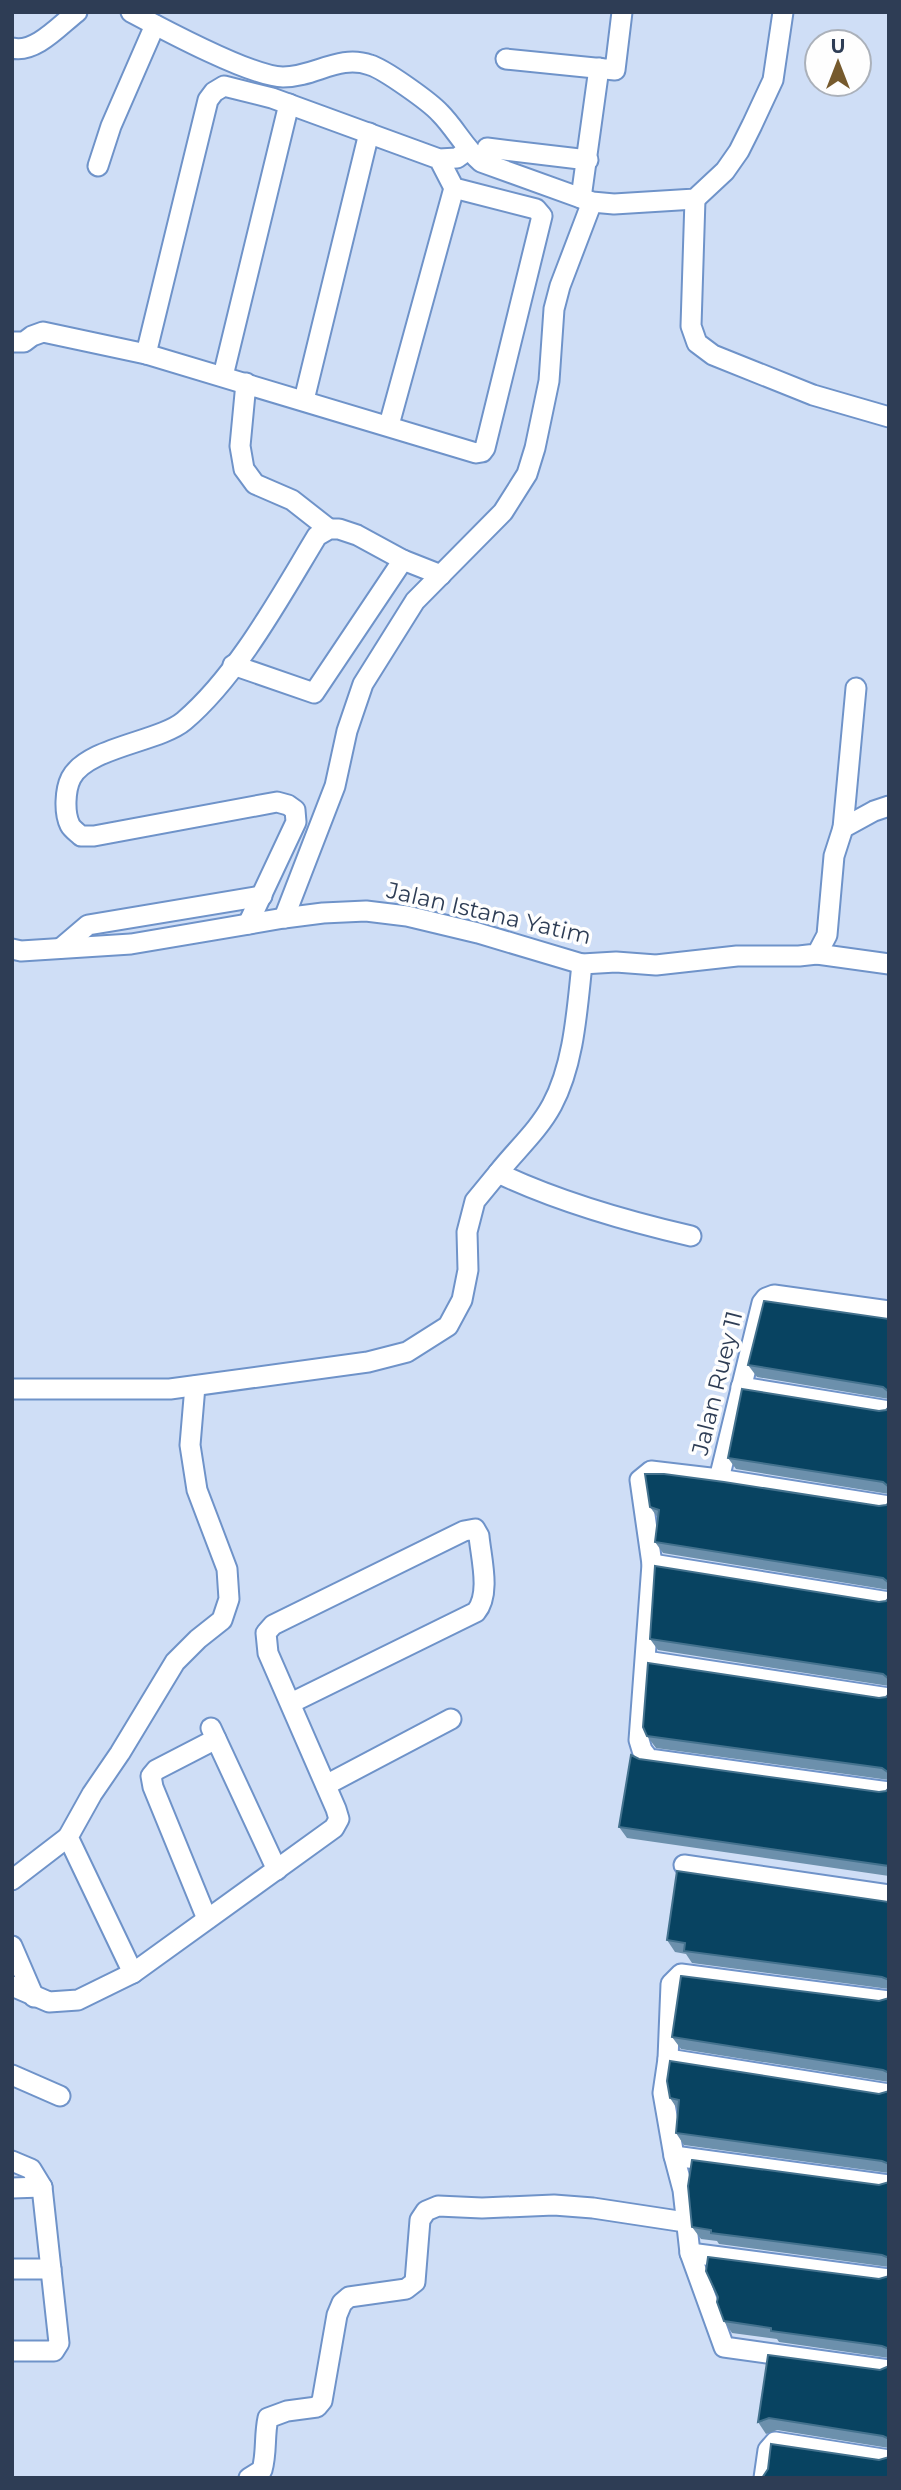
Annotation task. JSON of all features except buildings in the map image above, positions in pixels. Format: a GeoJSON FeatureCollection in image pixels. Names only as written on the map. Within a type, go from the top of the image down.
{"type":"FeatureCollection","features":[{"type":"Feature","properties":{"kind":"street"},"geometry":{"type":"LineString","coordinates":[[12,48],[18,50],[37,44],[77,12]]}},
{"type":"Feature","properties":{"kind":"street"},"geometry":{"type":"LineString","coordinates":[[131,12],[258,72],[281,77],[310,73],[347,60],[372,65],[438,110],[477,149],[481,162],[587,200],[614,204],[695,199],[725,171],[739,151],[773,80],[783,12]]}},
{"type":"Feature","properties":{"kind":"street"},"geometry":{"type":"LineString","coordinates":[[506,59],[615,70],[622,12]]}},
{"type":"Feature","properties":{"kind":"street"},"geometry":{"type":"LineString","coordinates":[[98,166],[111,126],[155,25]]}},
{"type":"Feature","properties":{"kind":"street"},"geometry":{"type":"LineString","coordinates":[[284,918],[335,786],[347,732],[363,684],[415,601],[503,512],[527,474],[549,381],[559,286],[587,200],[588,160],[599,68]]}},
{"type":"Feature","properties":{"kind":"street"},"geometry":{"type":"LineString","coordinates":[[146,354],[208,100],[224,86],[289,104],[439,159],[457,158],[477,149],[588,160]]}},
{"type":"Feature","properties":{"kind":"street"},"geometry":{"type":"LineString","coordinates":[[222,376],[289,104]]}},
{"type":"Feature","properties":{"kind":"street"},"geometry":{"type":"LineString","coordinates":[[303,400],[369,133]]}},
{"type":"Feature","properties":{"kind":"street"},"geometry":{"type":"LineString","coordinates":[[389,425],[454,188],[439,159]]}},
{"type":"Feature","properties":{"kind":"street"},"geometry":{"type":"LineString","coordinates":[[12,342],[24,342],[43,332],[146,354],[476,453],[482,452],[542,216],[536,209],[454,188]]}},
{"type":"Feature","properties":{"kind":"street"},"geometry":{"type":"LineString","coordinates":[[695,199],[691,326],[697,343],[713,355],[813,395],[889,418]]}},
{"type":"Feature","properties":{"kind":"street"},"geometry":{"type":"LineString","coordinates":[[246,383],[240,446],[244,469],[255,484],[292,500],[329,529]]}},
{"type":"Feature","properties":{"kind":"street"},"geometry":{"type":"LineString","coordinates":[[248,924],[296,822],[295,810],[288,805],[277,803],[94,836],[81,836],[70,825],[66,805],[72,777],[91,759],[181,724],[212,695],[269,614],[317,536],[329,529],[357,535],[403,560],[441,575]]}},
{"type":"Feature","properties":{"kind":"street"},"geometry":{"type":"LineString","coordinates":[[233,665],[314,693],[403,560]]}},
{"type":"Feature","properties":{"kind":"street"},"geometry":{"type":"LineString","coordinates":[[817,954],[827,935],[834,856],[843,828],[856,688]]}},
{"type":"Feature","properties":{"kind":"street"},"geometry":{"type":"LineString","coordinates":[[843,828],[889,806]]}},
{"type":"Feature","properties":{"kind":"street"},"geometry":{"type":"LineString","coordinates":[[61,948],[88,925],[262,896]]}},
{"type":"Feature","properties":{"kind":"street","name":"Jalan Istana Yatim"},"geometry":{"type":"LineString","coordinates":[[12,949],[131,944],[284,918],[366,911],[407,916],[478,933],[582,964],[616,962],[656,965],[737,956],[799,957],[817,954],[889,964]]}},
{"type":"Feature","properties":{"kind":"street"},"geometry":{"type":"LineString","coordinates":[[12,1389],[170,1389],[368,1362],[407,1352],[448,1326],[462,1300],[468,1270],[467,1232],[475,1201],[540,1125],[553,1104],[576,1025],[582,964]]}},
{"type":"Feature","properties":{"kind":"street"},"geometry":{"type":"LineString","coordinates":[[498,1173],[594,1210],[691,1236]]}},
{"type":"Feature","properties":{"kind":"street","name":"Jalan Ruey 11"},"geometry":{"type":"LineString","coordinates":[[719,1479],[762,1303],[766,1298],[774,1295],[889,1311]]}},
{"type":"Feature","properties":{"kind":"street"},"geometry":{"type":"LineString","coordinates":[[12,1881],[70,1841],[92,1794],[175,1662],[222,1620],[229,1599],[227,1569],[197,1490],[190,1445],[195,1386]]}},
{"type":"Feature","properties":{"kind":"street"},"geometry":{"type":"LineString","coordinates":[[741,1387],[889,1411]]}},
{"type":"Feature","properties":{"kind":"street"},"geometry":{"type":"LineString","coordinates":[[889,1506],[651,1471],[640,1480],[652,1564],[639,1740],[649,1759],[889,1792]]}},
{"type":"Feature","properties":{"kind":"street"},"geometry":{"type":"LineString","coordinates":[[12,1986],[49,2002],[78,2000],[133,1973],[334,1828],[338,1819],[266,1643],[266,1633],[273,1625],[464,1531],[475,1529],[479,1536],[484,1592],[476,1612],[291,1703]]}},
{"type":"Feature","properties":{"kind":"street"},"geometry":{"type":"LineString","coordinates":[[652,1564],[889,1602]]}},
{"type":"Feature","properties":{"kind":"street"},"geometry":{"type":"LineString","coordinates":[[646,1661],[889,1698]]}},
{"type":"Feature","properties":{"kind":"street"},"geometry":{"type":"LineString","coordinates":[[326,1785],[451,1719]]}},
{"type":"Feature","properties":{"kind":"street"},"geometry":{"type":"LineString","coordinates":[[207,1919],[153,1787],[151,1776],[156,1770],[214,1733],[277,1870]]}},
{"type":"Feature","properties":{"kind":"street"},"geometry":{"type":"LineString","coordinates":[[70,1841],[133,1973]]}},
{"type":"Feature","properties":{"kind":"street"},"geometry":{"type":"LineString","coordinates":[[684,1864],[889,1895]]}},
{"type":"Feature","properties":{"kind":"street"},"geometry":{"type":"LineString","coordinates":[[12,1946],[34,1997]]}},
{"type":"Feature","properties":{"kind":"street"},"geometry":{"type":"LineString","coordinates":[[889,2001],[681,1974],[675,1977],[671,1984],[668,2059],[663,2093],[683,2190],[690,2253],[724,2347],[889,2370]]}},
{"type":"Feature","properties":{"kind":"street"},"geometry":{"type":"LineString","coordinates":[[668,2059],[889,2094]]}},
{"type":"Feature","properties":{"kind":"street"},"geometry":{"type":"LineString","coordinates":[[12,2075],[60,2096]]}},
{"type":"Feature","properties":{"kind":"street"},"geometry":{"type":"LineString","coordinates":[[674,2156],[889,2185]]}},
{"type":"Feature","properties":{"kind":"street"},"geometry":{"type":"LineString","coordinates":[[12,2161],[31,2169],[42,2187],[59,2337],[58,2347],[54,2351],[12,2351]]}},
{"type":"Feature","properties":{"kind":"street"},"geometry":{"type":"LineString","coordinates":[[12,2188],[42,2187]]}},
{"type":"Feature","properties":{"kind":"street"},"geometry":{"type":"LineString","coordinates":[[249,2478],[262,2470],[268,2418],[287,2411],[317,2407],[322,2401],[337,2315],[342,2303],[349,2297],[406,2289],[415,2282],[420,2220],[426,2211],[438,2206],[482,2208],[554,2205],[685,2222]]}},
{"type":"Feature","properties":{"kind":"street"},"geometry":{"type":"LineString","coordinates":[[690,2253],[889,2279]]}},
{"type":"Feature","properties":{"kind":"street"},"geometry":{"type":"LineString","coordinates":[[12,2269],[51,2269]]}},
{"type":"Feature","properties":{"kind":"street"},"geometry":{"type":"LineString","coordinates":[[764,2478],[768,2450],[775,2442],[889,2460]]}}]}
